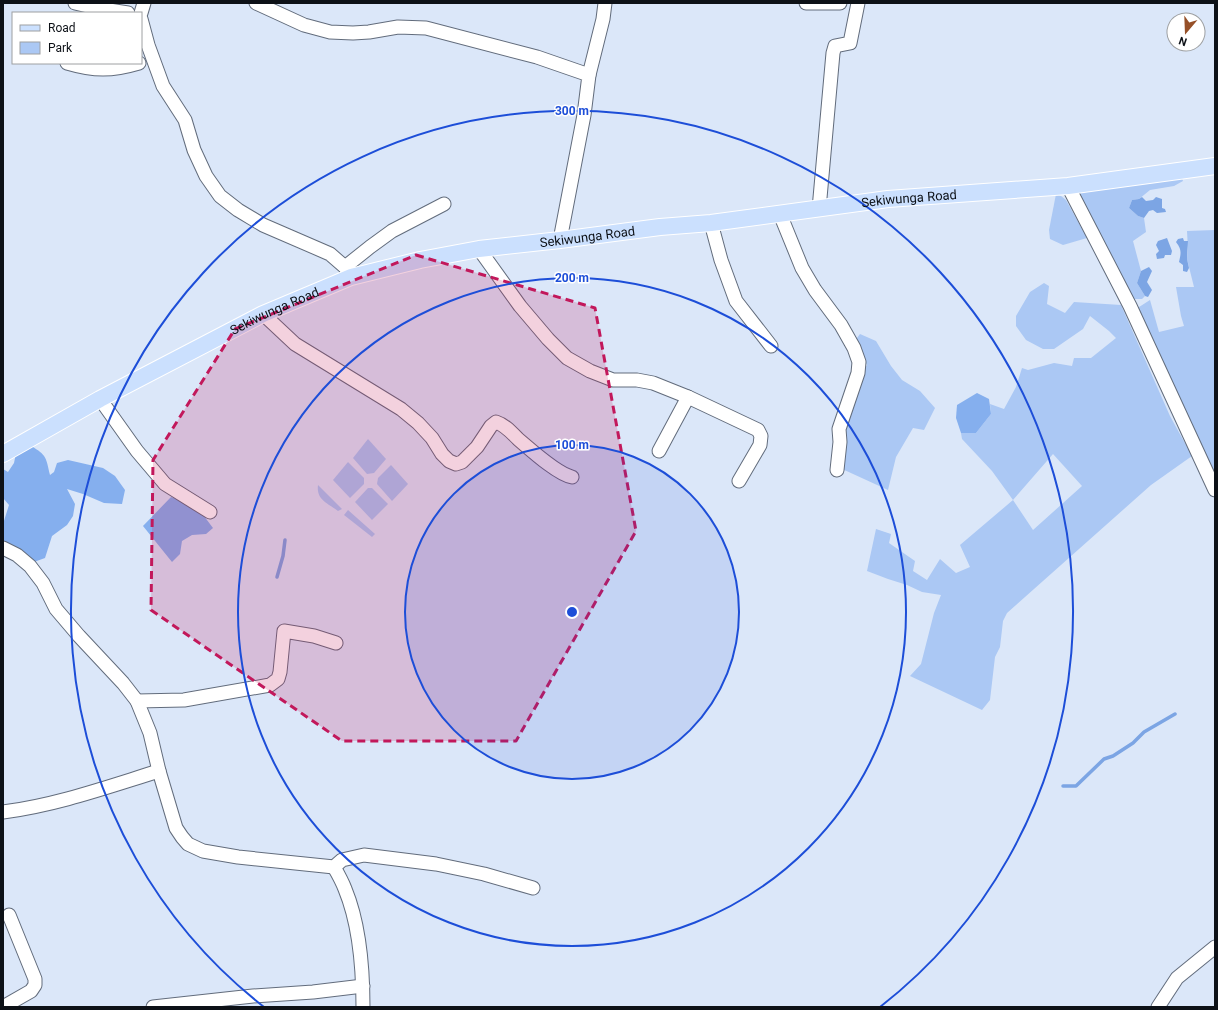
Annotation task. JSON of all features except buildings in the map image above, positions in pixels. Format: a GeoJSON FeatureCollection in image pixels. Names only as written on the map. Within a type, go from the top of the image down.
{"type":"FeatureCollection","features":[{"type":"Feature","properties":{"kind":"main road","name":"Sekiwunga Road"},"geometry":{"type":"LineString","coordinates":[[3,454],[100,399],[263,314],[348,272],[479,249],[711,223],[888,200],[1068,186],[1215,166]]}},
{"type":"Feature","properties":{"kind":"street"},"geometry":{"type":"LineString","coordinates":[[75,3],[122,12]]}},
{"type":"Feature","properties":{"kind":"street"},"geometry":{"type":"LineString","coordinates":[[256,3],[304,25],[330,32],[369,32],[398,27],[426,28],[537,57],[588,75]]}},
{"type":"Feature","properties":{"kind":"street"},"geometry":{"type":"LineString","coordinates":[[560,240],[584,115],[588,75],[603,19],[605,3]]}},
{"type":"Feature","properties":{"kind":"street"},"geometry":{"type":"LineString","coordinates":[[806,3],[840,3]]}},
{"type":"Feature","properties":{"kind":"street"},"geometry":{"type":"LineString","coordinates":[[819,209],[834,46],[850,43],[858,3]]}},
{"type":"Feature","properties":{"kind":"street"},"geometry":{"type":"LineString","coordinates":[[142,24],[148,45],[144,61],[163,86],[185,120],[194,150],[206,176],[220,196],[238,210],[263,225],[330,254],[348,272],[370,247],[392,231],[444,204]]}},
{"type":"Feature","properties":{"kind":"street"},"geometry":{"type":"LineString","coordinates":[[70,64],[84,68],[107,70],[135,64]]}},
{"type":"Feature","properties":{"kind":"street"},"geometry":{"type":"LineString","coordinates":[[1068,186],[1130,306],[1215,490]]}},
{"type":"Feature","properties":{"kind":"street"},"geometry":{"type":"LineString","coordinates":[[780,214],[802,268],[815,290],[841,325],[854,348],[858,362],[858,373],[839,429],[840,442],[837,470]]}},
{"type":"Feature","properties":{"kind":"street"},"geometry":{"type":"LineString","coordinates":[[711,223],[721,260],[736,301],[771,346]]}},
{"type":"Feature","properties":{"kind":"street"},"geometry":{"type":"LineString","coordinates":[[479,249],[520,306],[548,339],[567,358],[590,371],[613,380],[637,380],[688,397],[758,430],[761,436],[760,445],[739,481]]}},
{"type":"Feature","properties":{"kind":"street"},"geometry":{"type":"LineString","coordinates":[[263,314],[295,344],[401,409],[418,423],[432,438],[442,454],[449,461],[456,464],[462,462],[477,447],[491,426],[496,422],[502,424],[564,475],[572,477]]}},
{"type":"Feature","properties":{"kind":"street"},"geometry":{"type":"LineString","coordinates":[[659,450],[688,397]]}},
{"type":"Feature","properties":{"kind":"street"},"geometry":{"type":"LineString","coordinates":[[100,399],[137,451],[165,484],[210,512]]}},
{"type":"Feature","properties":{"kind":"street"},"geometry":{"type":"LineString","coordinates":[[3,548],[17,555],[30,566],[43,583],[56,609],[123,683],[137,701],[150,733],[159,771],[176,828],[188,844],[203,851],[238,857],[334,867],[342,860],[364,854],[436,864],[484,874],[533,888]]}},
{"type":"Feature","properties":{"kind":"street"},"geometry":{"type":"LineString","coordinates":[[137,701],[184,700],[270,685],[278,679],[280,672],[284,631],[314,636],[336,643]]}},
{"type":"Feature","properties":{"kind":"street"},"geometry":{"type":"LineString","coordinates":[[3,812],[21,810],[68,800],[159,771]]}},
{"type":"Feature","properties":{"kind":"street"},"geometry":{"type":"LineString","coordinates":[[334,867],[345,890],[354,920],[363,986],[363,1007]]}},
{"type":"Feature","properties":{"kind":"street"},"geometry":{"type":"LineString","coordinates":[[3,1007],[31,991],[35,985],[35,979],[9,915]]}},
{"type":"Feature","properties":{"kind":"street"},"geometry":{"type":"LineString","coordinates":[[1158,1007],[1177,978],[1215,947]]}},
{"type":"Feature","properties":{"kind":"street"},"geometry":{"type":"LineString","coordinates":[[153,1007],[363,986]]}},
{"type":"Feature","properties":{"kind":"highlighted area"},"geometry":{"type":"Polygon","coordinates":[[[416,255],[595,308],[636,531],[516,741],[342,741],[151,610],[153,460],[235,329],[416,255]]]}},
{"type":"Feature","properties":{"kind":"green space"},"geometry":{"type":"Polygon","coordinates":[[[1181,175],[1183,181],[1174,186],[1150,190],[1139,199],[1132,200],[1129,208],[1138,216],[1144,218],[1146,232],[1133,241],[1141,271],[1137,283],[1145,296],[1142,299],[1134,299],[1077,197],[1080,190],[1181,175]]]}},
{"type":"Feature","properties":{"kind":"green space"},"geometry":{"type":"Polygon","coordinates":[[[1056,194],[1066,200],[1087,238],[1063,245],[1050,239],[1049,230],[1056,194]]]}},
{"type":"Feature","properties":{"kind":"green space"},"geometry":{"type":"Polygon","coordinates":[[[1215,230],[1215,479],[1136,309],[1150,300],[1159,332],[1184,326],[1176,287],[1194,287],[1187,259],[1187,231],[1215,230]]]}},
{"type":"Feature","properties":{"kind":"green space"},"geometry":{"type":"Polygon","coordinates":[[[1044,283],[1049,286],[1047,304],[1065,313],[1074,302],[1121,305],[1170,416],[1192,456],[1151,485],[1007,613],[1003,621],[1000,647],[995,657],[990,700],[982,710],[910,676],[921,664],[934,613],[941,595],[922,592],[867,571],[876,529],[891,534],[889,543],[915,561],[913,571],[927,580],[940,559],[956,573],[970,567],[960,545],[1013,500],[992,471],[962,439],[961,433],[976,433],[991,414],[990,404],[1004,409],[1016,387],[1022,368],[1028,370],[1054,363],[1072,366],[1074,358],[1091,358],[1116,338],[1090,316],[1083,329],[1054,349],[1043,349],[1026,340],[1016,326],[1016,316],[1030,292],[1044,283]],[[1053,454],[1013,500],[1033,530],[1082,486],[1053,454]]]}},
{"type":"Feature","properties":{"kind":"green space"},"geometry":{"type":"Polygon","coordinates":[[[860,334],[876,341],[891,366],[902,380],[920,391],[935,408],[924,430],[913,428],[896,457],[888,490],[840,468],[844,419],[860,377],[867,365],[854,342],[860,334]]]}},
{"type":"Feature","properties":{"kind":"green space"},"geometry":{"type":"Polygon","coordinates":[[[368,439],[386,459],[374,473],[367,474],[353,458],[368,439]]]}},
{"type":"Feature","properties":{"kind":"green space"},"geometry":{"type":"Polygon","coordinates":[[[348,462],[364,478],[364,484],[350,498],[333,480],[348,462]]]}},
{"type":"Feature","properties":{"kind":"green space"},"geometry":{"type":"Polygon","coordinates":[[[391,465],[408,484],[392,501],[377,484],[378,478],[391,465]]]}},
{"type":"Feature","properties":{"kind":"green space"},"geometry":{"type":"Polygon","coordinates":[[[318,485],[342,509],[338,511],[321,498],[318,485]]]}},
{"type":"Feature","properties":{"kind":"green space"},"geometry":{"type":"Polygon","coordinates":[[[368,488],[372,488],[388,504],[372,520],[355,502],[368,488]]]}},
{"type":"Feature","properties":{"kind":"green space"},"geometry":{"type":"Polygon","coordinates":[[[348,510],[375,534],[372,537],[344,515],[348,510]]]}},
{"type":"Feature","properties":{"kind":"shaded area"},"geometry":{"type":"Polygon","coordinates":[[[1142,197],[1146,201],[1153,200],[1156,197],[1162,199],[1162,208],[1165,209],[1166,212],[1157,213],[1153,210],[1149,211],[1144,218],[1138,216],[1129,208],[1132,200],[1142,197]]]}},
{"type":"Feature","properties":{"kind":"shaded area"},"geometry":{"type":"Polygon","coordinates":[[[1167,238],[1172,251],[1171,255],[1165,255],[1164,258],[1157,259],[1156,254],[1159,251],[1156,245],[1158,241],[1167,238]]]}},
{"type":"Feature","properties":{"kind":"shaded area"},"geometry":{"type":"Polygon","coordinates":[[[1183,238],[1184,241],[1188,241],[1187,259],[1189,268],[1187,272],[1183,271],[1183,265],[1179,262],[1180,252],[1176,242],[1178,239],[1183,238]]]}},
{"type":"Feature","properties":{"kind":"shaded area"},"geometry":{"type":"Polygon","coordinates":[[[1149,267],[1152,271],[1147,282],[1152,290],[1148,297],[1145,296],[1137,283],[1141,271],[1149,267]]]}},
{"type":"Feature","properties":{"kind":"shaded area"},"geometry":{"type":"Polygon","coordinates":[[[977,393],[989,399],[991,414],[976,433],[961,433],[956,418],[957,405],[977,393]]]}},
{"type":"Feature","properties":{"kind":"shaded area"},"geometry":{"type":"Polygon","coordinates":[[[31,446],[40,452],[45,458],[50,475],[54,472],[57,463],[68,460],[103,468],[115,476],[125,490],[122,504],[104,503],[67,489],[75,504],[73,516],[67,525],[52,536],[45,558],[34,562],[3,543],[3,524],[9,505],[3,498],[3,469],[8,472],[14,463],[16,453],[31,446]]]}},
{"type":"Feature","properties":{"kind":"shaded area"},"geometry":{"type":"Polygon","coordinates":[[[171,497],[190,504],[204,516],[213,528],[206,534],[192,535],[182,541],[180,554],[172,562],[143,526],[171,497]]]}},
{"type":"Feature","properties":{"kind":"waterway"},"geometry":{"type":"LineString","coordinates":[[277,577],[283,556],[285,540]]}},
{"type":"Feature","properties":{"kind":"waterway"},"geometry":{"type":"LineString","coordinates":[[1063,786],[1076,786],[1104,759],[1113,756],[1133,743],[1144,732],[1175,714]]}}]}
